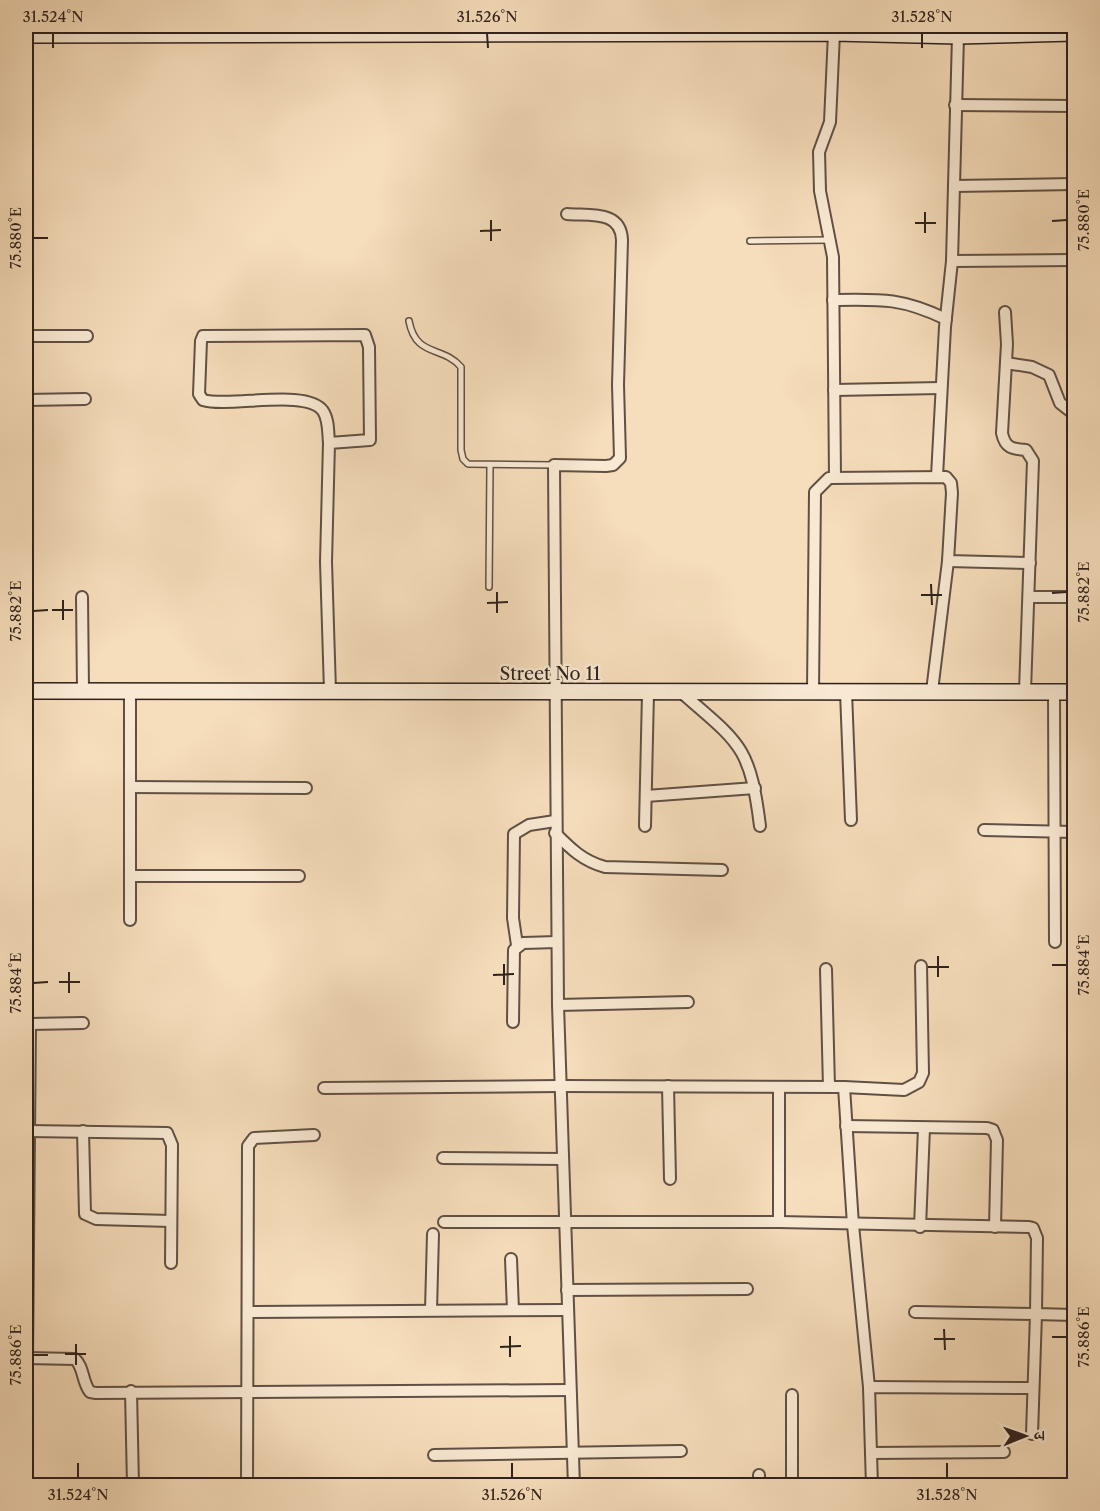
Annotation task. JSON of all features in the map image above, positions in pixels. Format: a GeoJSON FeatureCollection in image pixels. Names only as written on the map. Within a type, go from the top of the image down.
{"type":"FeatureCollection","features":[{"type":"Feature","properties":{"kind":"street"},"geometry":{"type":"LineString","coordinates":[[26,35],[416,30],[674,30],[958,36],[1074,33]]}},
{"type":"Feature","properties":{"kind":"street"},"geometry":{"type":"LineString","coordinates":[[834,33],[830,122],[819,152],[820,191],[831,240],[835,478]]}},
{"type":"Feature","properties":{"kind":"street"},"geometry":{"type":"LineString","coordinates":[[937,476],[941,388],[952,261],[958,36]]}},
{"type":"Feature","properties":{"kind":"street"},"geometry":{"type":"LineString","coordinates":[[955,105],[1074,106]]}},
{"type":"Feature","properties":{"kind":"street"},"geometry":{"type":"LineString","coordinates":[[954,186],[1074,184]]}},
{"type":"Feature","properties":{"kind":"street"},"geometry":{"type":"LineString","coordinates":[[567,214],[609,218],[616,221],[622,229],[618,385],[620,458],[613,465],[554,465],[558,1005],[561,1158],[574,1485]]}},
{"type":"Feature","properties":{"kind":"street"},"geometry":{"type":"LineString","coordinates":[[952,261],[1074,260]]}},
{"type":"Feature","properties":{"kind":"street"},"geometry":{"type":"LineString","coordinates":[[833,300],[889,298],[918,306],[946,319]]}},
{"type":"Feature","properties":{"kind":"street"},"geometry":{"type":"LineString","coordinates":[[1005,312],[1003,440],[1011,449],[1026,450],[1033,461],[1025,691]]}},
{"type":"Feature","properties":{"kind":"street"},"geometry":{"type":"LineString","coordinates":[[329,443],[370,440],[369,347],[365,335],[203,336],[199,394],[202,400],[298,400],[314,404],[323,411],[328,424],[326,572],[330,691]]}},
{"type":"Feature","properties":{"kind":"street"},"geometry":{"type":"LineString","coordinates":[[26,336],[87,336]]}},
{"type":"Feature","properties":{"kind":"street"},"geometry":{"type":"LineString","coordinates":[[1006,363],[1043,371],[1049,375],[1060,403],[1074,414]]}},
{"type":"Feature","properties":{"kind":"street"},"geometry":{"type":"LineString","coordinates":[[834,390],[941,388]]}},
{"type":"Feature","properties":{"kind":"street"},"geometry":{"type":"LineString","coordinates":[[26,400],[85,399]]}},
{"type":"Feature","properties":{"kind":"street"},"geometry":{"type":"LineString","coordinates":[[813,692],[815,492],[820,484],[835,478],[937,476],[946,477],[951,483],[948,561],[932,691]]}},
{"type":"Feature","properties":{"kind":"street"},"geometry":{"type":"LineString","coordinates":[[948,561],[1030,563]]}},
{"type":"Feature","properties":{"kind":"street"},"geometry":{"type":"LineString","coordinates":[[82,597],[83,690]]}},
{"type":"Feature","properties":{"kind":"street"},"geometry":{"type":"LineString","coordinates":[[1029,597],[1074,597]]}},
{"type":"Feature","properties":{"kind":"street"},"geometry":{"type":"LineString","coordinates":[[130,690],[130,920]]}},
{"type":"Feature","properties":{"kind":"street","name":"Street No 11"},"geometry":{"type":"LineString","coordinates":[[26,691],[554,694],[1074,692]]}},
{"type":"Feature","properties":{"kind":"street"},"geometry":{"type":"LineString","coordinates":[[846,692],[851,820]]}},
{"type":"Feature","properties":{"kind":"street"},"geometry":{"type":"LineString","coordinates":[[1054,692],[1055,942]]}},
{"type":"Feature","properties":{"kind":"street"},"geometry":{"type":"LineString","coordinates":[[645,826],[648,693]]}},
{"type":"Feature","properties":{"kind":"street"},"geometry":{"type":"LineString","coordinates":[[683,694],[729,733],[741,747],[750,766],[760,826]]}},
{"type":"Feature","properties":{"kind":"street"},"geometry":{"type":"LineString","coordinates":[[130,788],[306,788]]}},
{"type":"Feature","properties":{"kind":"street"},"geometry":{"type":"LineString","coordinates":[[646,796],[755,788]]}},
{"type":"Feature","properties":{"kind":"street"},"geometry":{"type":"LineString","coordinates":[[513,1022],[513,957],[517,945],[513,918],[514,834],[529,825],[555,821]]}},
{"type":"Feature","properties":{"kind":"street"},"geometry":{"type":"LineString","coordinates":[[984,830],[1074,832]]}},
{"type":"Feature","properties":{"kind":"street"},"geometry":{"type":"LineString","coordinates":[[555,834],[578,856],[590,863],[605,867],[722,870]]}},
{"type":"Feature","properties":{"kind":"street"},"geometry":{"type":"LineString","coordinates":[[130,876],[299,876]]}},
{"type":"Feature","properties":{"kind":"street"},"geometry":{"type":"LineString","coordinates":[[517,945],[557,942]]}},
{"type":"Feature","properties":{"kind":"street"},"geometry":{"type":"LineString","coordinates":[[324,1088],[668,1086],[844,1087],[904,1090],[919,1082],[923,1073],[921,966]]}},
{"type":"Feature","properties":{"kind":"street"},"geometry":{"type":"LineString","coordinates":[[826,969],[829,1087]]}},
{"type":"Feature","properties":{"kind":"street"},"geometry":{"type":"LineString","coordinates":[[558,1005],[688,1002]]}},
{"type":"Feature","properties":{"kind":"street"},"geometry":{"type":"LineString","coordinates":[[83,1023],[28,1024],[26,1358],[70,1357],[79,1362],[90,1392],[569,1390]]}},
{"type":"Feature","properties":{"kind":"street"},"geometry":{"type":"LineString","coordinates":[[668,1086],[670,1179]]}},
{"type":"Feature","properties":{"kind":"street"},"geometry":{"type":"LineString","coordinates":[[779,1087],[779,1222]]}},
{"type":"Feature","properties":{"kind":"street"},"geometry":{"type":"LineString","coordinates":[[844,1087],[853,1226],[869,1388],[872,1485]]}},
{"type":"Feature","properties":{"kind":"street"},"geometry":{"type":"LineString","coordinates":[[846,1126],[993,1130],[997,1140],[995,1227]]}},
{"type":"Feature","properties":{"kind":"street"},"geometry":{"type":"LineString","coordinates":[[920,1227],[924,1128]]}},
{"type":"Feature","properties":{"kind":"street"},"geometry":{"type":"LineString","coordinates":[[28,1131],[167,1133],[172,1145],[171,1263]]}},
{"type":"Feature","properties":{"kind":"street"},"geometry":{"type":"LineString","coordinates":[[82,1131],[85,1214],[96,1220],[171,1221]]}},
{"type":"Feature","properties":{"kind":"street"},"geometry":{"type":"LineString","coordinates":[[247,1485],[248,1146],[254,1138],[314,1135]]}},
{"type":"Feature","properties":{"kind":"street"},"geometry":{"type":"LineString","coordinates":[[443,1158],[561,1158]]}},
{"type":"Feature","properties":{"kind":"street"},"geometry":{"type":"LineString","coordinates":[[444,1222],[779,1222],[853,1226],[1029,1227],[1036,1232],[1032,1434]]}},
{"type":"Feature","properties":{"kind":"street"},"geometry":{"type":"LineString","coordinates":[[431,1310],[433,1234]]}},
{"type":"Feature","properties":{"kind":"street"},"geometry":{"type":"LineString","coordinates":[[512,1259],[513,1310]]}},
{"type":"Feature","properties":{"kind":"street"},"geometry":{"type":"LineString","coordinates":[[567,1290],[747,1288]]}},
{"type":"Feature","properties":{"kind":"street"},"geometry":{"type":"LineString","coordinates":[[248,1312],[567,1310]]}},
{"type":"Feature","properties":{"kind":"street"},"geometry":{"type":"LineString","coordinates":[[915,1312],[1074,1315]]}},
{"type":"Feature","properties":{"kind":"street"},"geometry":{"type":"LineString","coordinates":[[869,1388],[1033,1388]]}},
{"type":"Feature","properties":{"kind":"street"},"geometry":{"type":"LineString","coordinates":[[130,1391],[133,1485]]}},
{"type":"Feature","properties":{"kind":"street"},"geometry":{"type":"LineString","coordinates":[[792,1395],[792,1485]]}},
{"type":"Feature","properties":{"kind":"street"},"geometry":{"type":"LineString","coordinates":[[434,1455],[681,1451]]}},
{"type":"Feature","properties":{"kind":"street"},"geometry":{"type":"LineString","coordinates":[[871,1453],[1004,1452]]}},
{"type":"Feature","properties":{"kind":"lane"},"geometry":{"type":"LineString","coordinates":[[750,241],[831,240]]}},
{"type":"Feature","properties":{"kind":"lane"},"geometry":{"type":"LineString","coordinates":[[409,321],[416,342],[426,350],[456,361],[461,367],[463,459],[468,464],[554,465]]}},
{"type":"Feature","properties":{"kind":"lane"},"geometry":{"type":"LineString","coordinates":[[489,587],[490,466]]}}]}
